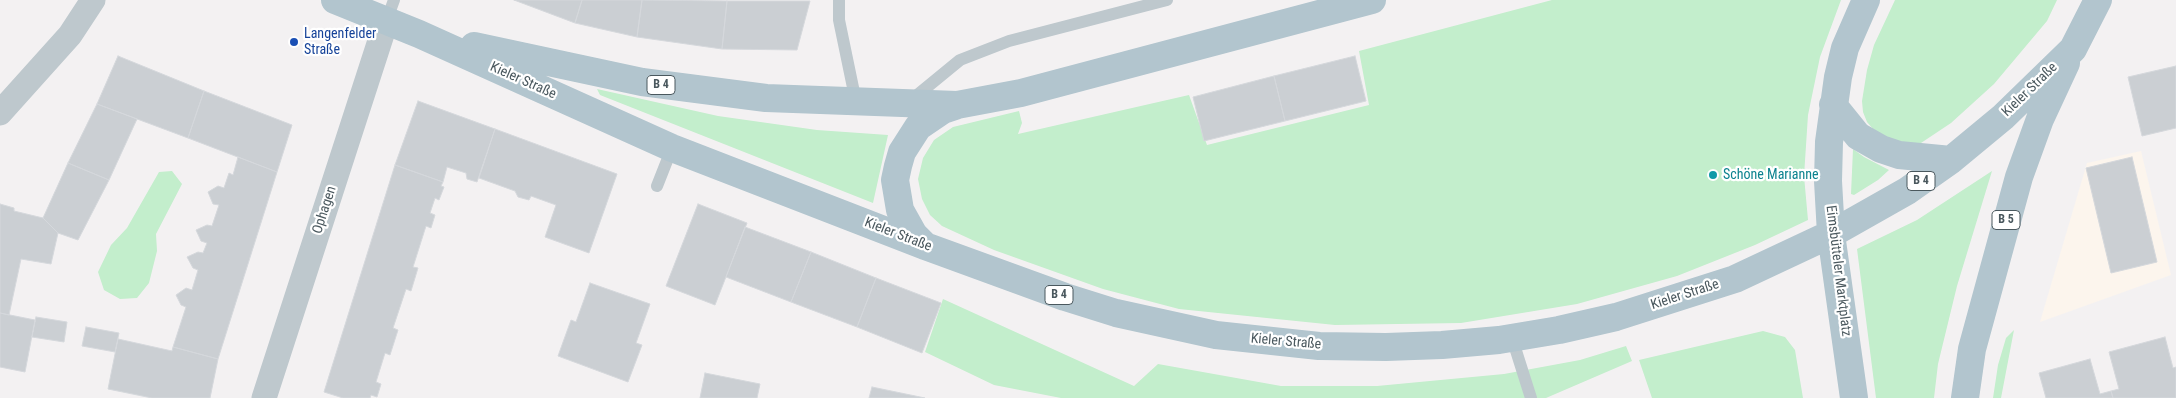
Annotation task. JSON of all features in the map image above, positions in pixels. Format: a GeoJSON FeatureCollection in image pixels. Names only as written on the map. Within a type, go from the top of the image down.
{"type":"FeatureCollection","features":[{"type":"Feature","properties":{"kind":"main road","name":"Kieler Straße"},"geometry":{"type":"LineString","coordinates":[[335,0],[390,11],[419,34],[672,148],[925,246],[1082,302],[1157,323],[1216,335],[1319,346],[1386,347],[1442,345],[1512,338],[1616,317],[1735,279],[1831,234],[1907,191],[1951,160],[2003,116],[2073,50],[2092,6]]}},
{"type":"Feature","properties":{"kind":"main road","name":"Kieler Straße"},"geometry":{"type":"LineString","coordinates":[[419,34],[642,82],[766,98],[957,105],[1021,93],[1313,6],[1372,0]]}},
{"type":"Feature","properties":{"kind":"main road","name":"Eimsbütteler Marktplatz"},"geometry":{"type":"LineString","coordinates":[[1854,398],[1831,234],[1828,152],[1833,105],[1845,48],[1866,0]]}},
{"type":"Feature","properties":{"kind":"main road","name":"B 5"},"geometry":{"type":"LineString","coordinates":[[1965,398],[1972,349],[2019,177],[2040,119],[2073,50]]}},
{"type":"Feature","properties":{"kind":"main road","name":"B 4"},"geometry":{"type":"LineString","coordinates":[[925,246],[914,235],[900,210],[895,180],[898,166],[902,152],[918,127],[942,110],[957,105]]}},
{"type":"Feature","properties":{"kind":"main road"},"geometry":{"type":"LineString","coordinates":[[1833,105],[1858,136],[1881,149],[1899,155],[1951,160]]}},
{"type":"Feature","properties":{"kind":"street"},"geometry":{"type":"LineString","coordinates":[[0,113],[70,35],[93,0]]}},
{"type":"Feature","properties":{"kind":"street","name":"Ophagen"},"geometry":{"type":"LineString","coordinates":[[264,398],[390,11]]}},
{"type":"Feature","properties":{"kind":"lane"},"geometry":{"type":"LineString","coordinates":[[839,0],[841,28],[856,102]]}},
{"type":"Feature","properties":{"kind":"lane"},"geometry":{"type":"LineString","coordinates":[[906,104],[960,60],[1010,41],[1167,0]]}},
{"type":"Feature","properties":{"kind":"lane"},"geometry":{"type":"LineString","coordinates":[[658,186],[672,148]]}},
{"type":"Feature","properties":{"kind":"lane"},"geometry":{"type":"LineString","coordinates":[[1512,338],[1531,398]]}},
{"type":"Feature","properties":{"kind":"shaded area"},"geometry":{"type":"Polygon","coordinates":[[[2141,151],[2171,275],[2040,322],[2087,163],[2141,151]]]}},
{"type":"Feature","properties":{"kind":"green space"},"geometry":{"type":"Polygon","coordinates":[[[1552,0],[1841,0],[1820,57],[1808,115],[1804,176],[1808,220],[1755,245],[1677,276],[1577,304],[1461,323],[1335,325],[1179,309],[1103,289],[994,250],[942,226],[930,215],[922,199],[918,179],[923,158],[934,140],[953,127],[1019,111],[1022,123],[1018,134],[1189,95],[1207,145],[1369,105],[1359,51],[1552,0]]]}},
{"type":"Feature","properties":{"kind":"green space"},"geometry":{"type":"Polygon","coordinates":[[[1895,0],[2057,0],[2047,21],[1994,84],[1951,123],[1918,145],[1898,144],[1873,129],[1867,122],[1863,112],[1862,101],[1867,70],[1874,45],[1895,0]]]}},
{"type":"Feature","properties":{"kind":"green space"},"geometry":{"type":"Polygon","coordinates":[[[597,89],[718,116],[817,130],[888,135],[873,203],[600,95],[597,89]]]}},
{"type":"Feature","properties":{"kind":"green space"},"geometry":{"type":"Polygon","coordinates":[[[1853,149],[1889,170],[1878,180],[1854,195],[1851,194],[1853,149]]]}},
{"type":"Feature","properties":{"kind":"green space"},"geometry":{"type":"Polygon","coordinates":[[[172,171],[182,184],[156,234],[157,251],[149,283],[137,298],[120,299],[104,290],[98,272],[111,245],[127,228],[159,172],[172,171]]]}},
{"type":"Feature","properties":{"kind":"green space"},"geometry":{"type":"Polygon","coordinates":[[[1992,171],[1957,286],[1938,364],[1934,398],[1876,398],[1857,249],[1917,220],[1992,171]]]}},
{"type":"Feature","properties":{"kind":"green space"},"geometry":{"type":"Polygon","coordinates":[[[943,299],[1134,386],[1158,364],[1281,386],[1377,386],[1504,374],[1580,360],[1626,346],[1632,361],[1546,398],[1061,398],[994,385],[925,352],[943,299]]]}},
{"type":"Feature","properties":{"kind":"green space"},"geometry":{"type":"Polygon","coordinates":[[[2014,330],[2001,398],[1993,398],[1998,365],[2006,338],[2014,330]]]}},
{"type":"Feature","properties":{"kind":"green space"},"geometry":{"type":"Polygon","coordinates":[[[1763,331],[1785,337],[1795,350],[1803,398],[1652,398],[1639,360],[1763,331]]]}},
{"type":"Feature","properties":{"kind":"building"},"geometry":{"type":"Polygon","coordinates":[[[514,0],[582,0],[575,23],[514,0]]]}},
{"type":"Feature","properties":{"kind":"building"},"geometry":{"type":"Polygon","coordinates":[[[582,0],[642,0],[637,37],[575,23],[582,0]]]}},
{"type":"Feature","properties":{"kind":"building"},"geometry":{"type":"Polygon","coordinates":[[[642,0],[727,1],[722,49],[637,37],[642,0]]]}},
{"type":"Feature","properties":{"kind":"building"},"geometry":{"type":"Polygon","coordinates":[[[727,1],[810,1],[797,50],[722,49],[727,1]]]}},
{"type":"Feature","properties":{"kind":"building"},"geometry":{"type":"Polygon","coordinates":[[[118,56],[204,91],[188,138],[97,104],[118,56]]]}},
{"type":"Feature","properties":{"kind":"building"},"geometry":{"type":"Polygon","coordinates":[[[1355,56],[1366,101],[1285,121],[1274,76],[1355,56]]]}},
{"type":"Feature","properties":{"kind":"building"},"geometry":{"type":"Polygon","coordinates":[[[2176,66],[2176,128],[2142,136],[2128,77],[2176,66]]]}},
{"type":"Feature","properties":{"kind":"building"},"geometry":{"type":"Polygon","coordinates":[[[1274,76],[1285,121],[1204,141],[1193,97],[1274,76]]]}},
{"type":"Feature","properties":{"kind":"building"},"geometry":{"type":"Polygon","coordinates":[[[204,91],[292,125],[277,172],[188,138],[204,91]]]}},
{"type":"Feature","properties":{"kind":"building"},"geometry":{"type":"Polygon","coordinates":[[[418,101],[495,129],[477,182],[467,179],[466,173],[447,167],[443,182],[395,165],[418,101]]]}},
{"type":"Feature","properties":{"kind":"building"},"geometry":{"type":"Polygon","coordinates":[[[97,104],[137,119],[109,180],[68,163],[97,104]]]}},
{"type":"Feature","properties":{"kind":"building"},"geometry":{"type":"Polygon","coordinates":[[[495,129],[617,174],[589,253],[545,237],[556,205],[531,196],[529,200],[518,197],[515,191],[479,178],[495,129]]]}},
{"type":"Feature","properties":{"kind":"building"},"geometry":{"type":"Polygon","coordinates":[[[238,157],[277,172],[218,359],[173,347],[186,307],[181,305],[176,295],[186,288],[192,290],[198,270],[193,268],[187,257],[198,252],[203,253],[207,243],[201,241],[196,230],[207,225],[212,226],[219,205],[213,204],[208,192],[218,186],[224,188],[229,173],[233,175],[238,157]]]}},
{"type":"Feature","properties":{"kind":"building"},"geometry":{"type":"Polygon","coordinates":[[[2132,157],[2157,262],[2111,273],[2086,168],[2132,157]]]}},
{"type":"Feature","properties":{"kind":"building"},"geometry":{"type":"Polygon","coordinates":[[[68,163],[109,180],[78,240],[58,233],[43,218],[68,163]]]}},
{"type":"Feature","properties":{"kind":"building"},"geometry":{"type":"Polygon","coordinates":[[[395,165],[443,182],[441,186],[444,187],[439,200],[435,198],[430,213],[435,215],[431,228],[426,226],[413,267],[418,268],[411,291],[406,289],[393,328],[398,330],[390,355],[385,353],[376,382],[381,384],[377,397],[371,395],[370,398],[343,398],[324,392],[395,165]]]}},
{"type":"Feature","properties":{"kind":"building"},"geometry":{"type":"Polygon","coordinates":[[[0,204],[14,208],[14,211],[43,218],[58,233],[51,264],[21,259],[9,315],[0,313],[0,204]]]}},
{"type":"Feature","properties":{"kind":"building"},"geometry":{"type":"Polygon","coordinates":[[[698,204],[747,223],[715,305],[666,286],[698,204]]]}},
{"type":"Feature","properties":{"kind":"building"},"geometry":{"type":"Polygon","coordinates":[[[745,227],[811,252],[791,302],[726,277],[745,227]]]}},
{"type":"Feature","properties":{"kind":"building"},"geometry":{"type":"Polygon","coordinates":[[[811,252],[876,278],[857,327],[791,302],[811,252]]]}},
{"type":"Feature","properties":{"kind":"building"},"geometry":{"type":"Polygon","coordinates":[[[876,278],[941,303],[922,353],[857,327],[876,278]]]}},
{"type":"Feature","properties":{"kind":"building"},"geometry":{"type":"Polygon","coordinates":[[[590,283],[650,304],[636,343],[642,345],[628,382],[558,356],[571,320],[576,322],[590,283]]]}},
{"type":"Feature","properties":{"kind":"building"},"geometry":{"type":"Polygon","coordinates":[[[0,313],[35,320],[25,372],[0,367],[0,313]]]}},
{"type":"Feature","properties":{"kind":"building"},"geometry":{"type":"Polygon","coordinates":[[[36,317],[67,322],[64,342],[32,337],[36,317]]]}},
{"type":"Feature","properties":{"kind":"building"},"geometry":{"type":"Polygon","coordinates":[[[86,327],[119,333],[115,352],[82,346],[86,327]]]}},
{"type":"Feature","properties":{"kind":"building"},"geometry":{"type":"Polygon","coordinates":[[[2165,337],[2173,368],[2176,367],[2176,398],[2113,398],[2111,391],[2119,389],[2109,352],[2165,337]]]}},
{"type":"Feature","properties":{"kind":"building"},"geometry":{"type":"Polygon","coordinates":[[[118,339],[172,351],[173,347],[218,359],[210,398],[152,398],[108,389],[118,339]]]}},
{"type":"Feature","properties":{"kind":"building"},"geometry":{"type":"Polygon","coordinates":[[[2090,359],[2100,394],[2111,391],[2113,398],[2046,398],[2039,373],[2090,359]]]}},
{"type":"Feature","properties":{"kind":"building"},"geometry":{"type":"Polygon","coordinates":[[[705,373],[760,384],[757,398],[700,398],[705,373]]]}},
{"type":"Feature","properties":{"kind":"building"},"geometry":{"type":"Polygon","coordinates":[[[872,387],[925,398],[869,398],[872,387]]]}},
{"type":"Feature","properties":{"kind":"place","name":"Langenfelder Straße"},"geometry":{"type":"Point","coordinates":[294,42]}},
{"type":"Feature","properties":{"kind":"place","name":"Schöne Marianne"},"geometry":{"type":"Point","coordinates":[1713,175]}}]}
